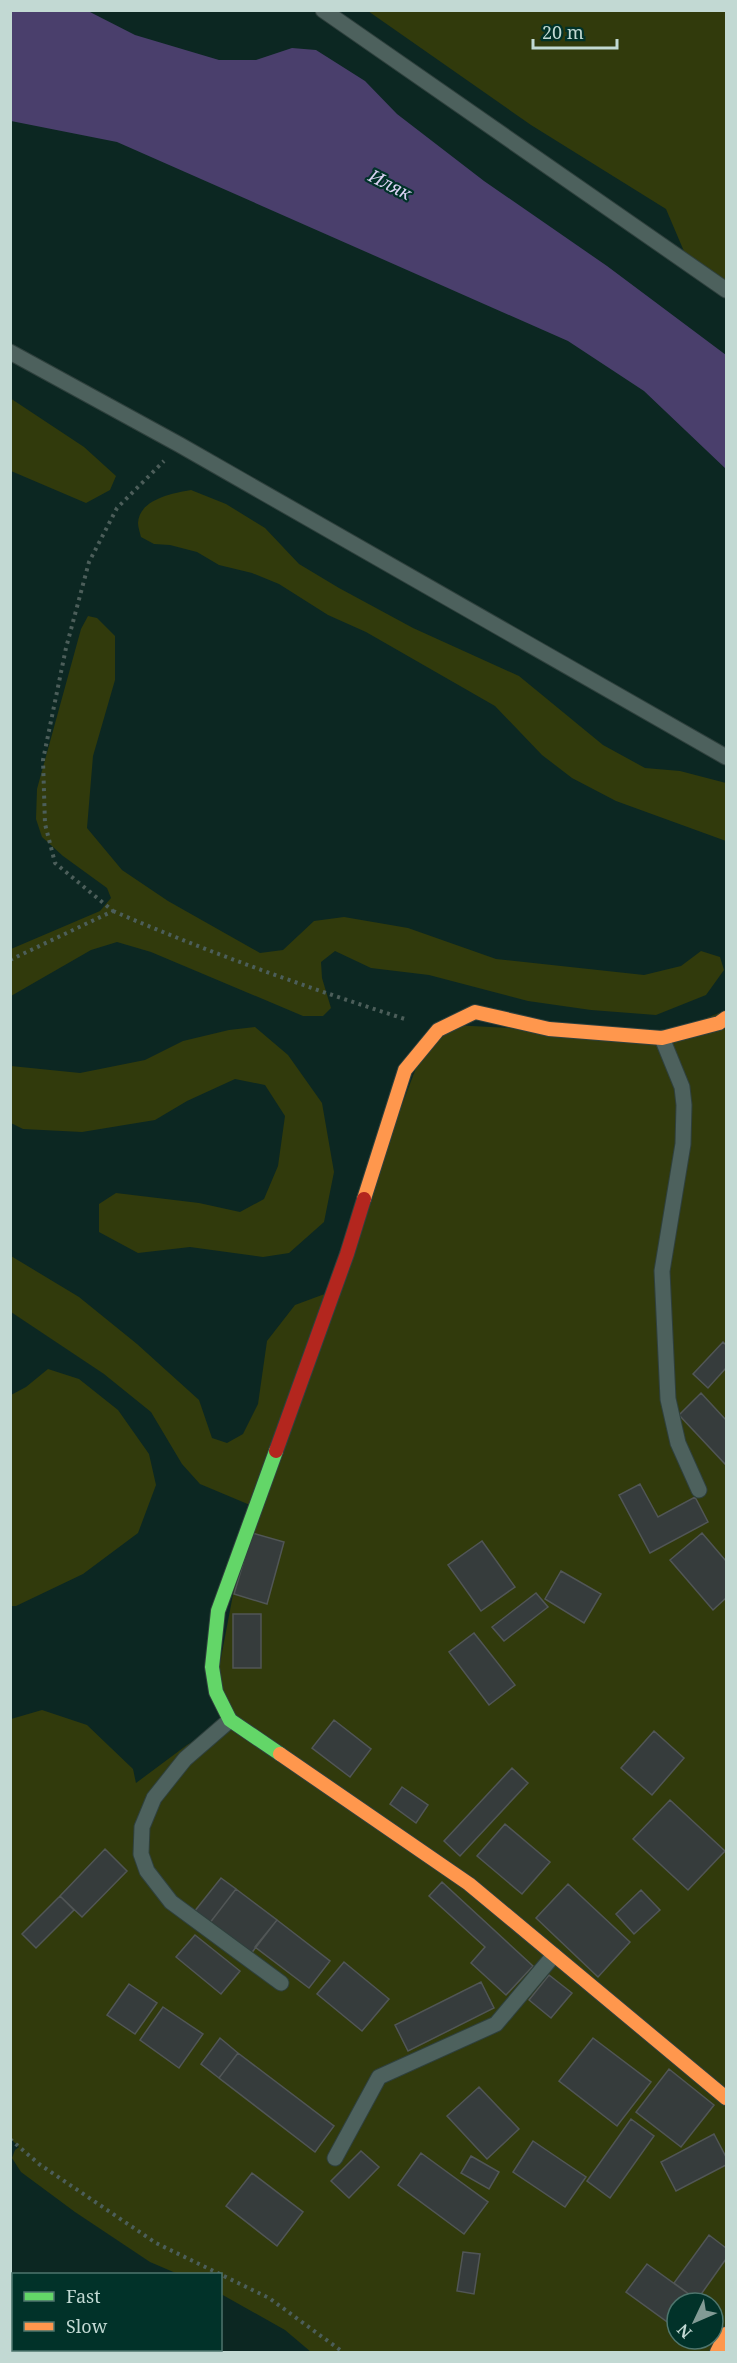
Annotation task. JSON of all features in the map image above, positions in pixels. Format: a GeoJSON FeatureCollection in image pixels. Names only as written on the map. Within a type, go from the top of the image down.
{"type":"FeatureCollection","features":[{"type":"Feature","properties":{"kind":"street"},"geometry":{"type":"LineString","coordinates":[[724,1022],[662,1038],[549,1029],[475,1012],[438,1030],[405,1070],[347,1254],[218,1611],[211,1670],[217,1695],[230,1720],[469,1884],[726,2098]]}},
{"type":"Feature","properties":{"kind":"street"},"geometry":{"type":"LineString","coordinates":[[717,2352],[726,2334]]}},
{"type":"Feature","properties":{"kind":"lane"},"geometry":{"type":"LineString","coordinates":[[323,10],[726,290]]}},
{"type":"Feature","properties":{"kind":"lane"},"geometry":{"type":"LineString","coordinates":[[10,352],[180,445],[726,757]]}},
{"type":"Feature","properties":{"kind":"lane"},"geometry":{"type":"LineString","coordinates":[[662,1038],[682,1087],[684,1105],[683,1144],[662,1270],[668,1399],[678,1443],[699,1490]]}},
{"type":"Feature","properties":{"kind":"lane"},"geometry":{"type":"LineString","coordinates":[[230,1720],[185,1759],[154,1798],[142,1827],[141,1854],[147,1872],[171,1902],[281,1983]]}},
{"type":"Feature","properties":{"kind":"lane"},"geometry":{"type":"LineString","coordinates":[[335,2158],[379,2077],[496,2024],[554,1955]]}},
{"type":"Feature","properties":{"kind":"path"},"geometry":{"type":"LineString","coordinates":[[180,445],[117,508],[89,562],[66,648],[43,760],[45,824],[55,863],[113,911],[189,944],[310,988],[438,1030]]}},
{"type":"Feature","properties":{"kind":"path"},"geometry":{"type":"LineString","coordinates":[[10,960],[113,911]]}},
{"type":"Feature","properties":{"kind":"path"},"geometry":{"type":"LineString","coordinates":[[10,2139],[39,2164],[156,2244],[217,2273]]}},
{"type":"Feature","properties":{"kind":"path"},"geometry":{"type":"LineString","coordinates":[[222,2276],[269,2298],[344,2352]]}},
{"type":"Feature","properties":{"kind":"green space"},"geometry":{"type":"Polygon","coordinates":[[[368,11],[726,11],[726,284],[686,256],[666,209],[531,125],[368,11]]]}},
{"type":"Feature","properties":{"kind":"green space"},"geometry":{"type":"Polygon","coordinates":[[[10,398],[84,447],[116,476],[110,490],[86,503],[11,471],[10,398]]]}},
{"type":"Feature","properties":{"kind":"green space"},"geometry":{"type":"Polygon","coordinates":[[[191,490],[226,504],[265,528],[299,564],[339,588],[413,628],[519,676],[603,745],[645,768],[680,771],[726,783],[726,841],[616,801],[572,778],[542,755],[495,706],[366,632],[328,615],[279,584],[252,573],[219,565],[197,552],[170,545],[154,544],[141,537],[138,523],[144,508],[158,499],[191,490]]]}},
{"type":"Feature","properties":{"kind":"green space"},"geometry":{"type":"Polygon","coordinates":[[[88,616],[97,618],[115,636],[115,680],[93,756],[87,828],[122,870],[168,901],[260,953],[283,950],[314,921],[344,917],[408,928],[496,959],[644,975],[681,966],[701,951],[720,957],[724,970],[706,995],[656,1015],[591,1010],[528,1001],[429,975],[371,968],[335,951],[321,962],[322,978],[331,1008],[323,1016],[303,1016],[151,952],[117,942],[91,950],[11,996],[11,949],[100,911],[111,898],[107,888],[63,856],[42,837],[36,819],[37,789],[81,629],[88,616]]]}},
{"type":"Feature","properties":{"kind":"green space"},"geometry":{"type":"Polygon","coordinates":[[[726,1010],[726,2352],[311,2352],[285,2330],[222,2295],[222,2273],[176,2273],[150,2262],[75,2212],[21,2172],[12,2158],[19,2147],[11,2139],[11,1719],[42,1710],[87,1725],[133,1769],[136,1783],[187,1745],[229,1720],[213,1700],[250,1505],[200,1484],[182,1464],[151,1412],[104,1374],[11,1312],[11,1256],[79,1297],[137,1344],[199,1400],[212,1438],[227,1443],[243,1434],[258,1404],[267,1341],[295,1305],[330,1292],[433,1024],[663,1036],[726,1010]]]}},
{"type":"Feature","properties":{"kind":"green space"},"geometry":{"type":"Polygon","coordinates":[[[255,1027],[288,1055],[322,1103],[334,1172],[324,1222],[289,1253],[263,1257],[190,1247],[138,1253],[99,1232],[99,1204],[116,1193],[199,1203],[240,1212],[264,1199],[278,1166],[285,1116],[265,1085],[235,1079],[187,1101],[155,1120],[82,1132],[23,1129],[11,1123],[11,1066],[80,1073],[145,1060],[183,1041],[229,1030],[255,1027]]]}},
{"type":"Feature","properties":{"kind":"green space"},"geometry":{"type":"Polygon","coordinates":[[[48,1369],[79,1379],[118,1410],[149,1454],[156,1485],[138,1533],[83,1574],[16,1606],[11,1606],[11,1395],[26,1387],[48,1369]]]}},
{"type":"Feature","properties":{"kind":"water","name":"Иляк"},"geometry":{"type":"Polygon","coordinates":[[[10,11],[88,11],[135,35],[219,60],[256,60],[292,48],[316,50],[365,81],[397,114],[484,181],[607,266],[726,355],[726,469],[644,391],[568,341],[117,142],[11,121],[10,11]]]}},
{"type":"Feature","properties":{"kind":"building"},"geometry":{"type":"Polygon","coordinates":[[[723,1342],[726,1345],[726,1368],[708,1388],[693,1374],[723,1342]]]}},
{"type":"Feature","properties":{"kind":"building"},"geometry":{"type":"Polygon","coordinates":[[[701,1393],[726,1420],[726,1465],[679,1415],[701,1393]]]}},
{"type":"Feature","properties":{"kind":"building"},"geometry":{"type":"Polygon","coordinates":[[[640,1484],[658,1517],[695,1497],[708,1522],[650,1553],[619,1495],[640,1484]]]}},
{"type":"Feature","properties":{"kind":"building"},"geometry":{"type":"Polygon","coordinates":[[[252,1533],[284,1542],[267,1604],[234,1594],[252,1533]]]}},
{"type":"Feature","properties":{"kind":"building"},"geometry":{"type":"Polygon","coordinates":[[[702,1533],[726,1561],[726,1598],[713,1610],[670,1560],[702,1533]]]}},
{"type":"Feature","properties":{"kind":"building"},"geometry":{"type":"Polygon","coordinates":[[[482,1541],[515,1587],[481,1611],[448,1565],[482,1541]]]}},
{"type":"Feature","properties":{"kind":"building"},"geometry":{"type":"Polygon","coordinates":[[[561,1571],[601,1594],[584,1623],[545,1599],[561,1571]]]}},
{"type":"Feature","properties":{"kind":"building"},"geometry":{"type":"Polygon","coordinates":[[[536,1593],[548,1607],[504,1641],[492,1627],[536,1593]]]}},
{"type":"Feature","properties":{"kind":"building"},"geometry":{"type":"Polygon","coordinates":[[[233,1614],[261,1614],[261,1668],[233,1668],[233,1614]]]}},
{"type":"Feature","properties":{"kind":"building"},"geometry":{"type":"Polygon","coordinates":[[[474,1633],[515,1685],[489,1705],[449,1652],[474,1633]]]}},
{"type":"Feature","properties":{"kind":"building"},"geometry":{"type":"Polygon","coordinates":[[[334,1720],[371,1749],[350,1777],[312,1748],[334,1720]]]}},
{"type":"Feature","properties":{"kind":"building"},"geometry":{"type":"Polygon","coordinates":[[[654,1731],[684,1758],[652,1795],[621,1768],[654,1731]]]}},
{"type":"Feature","properties":{"kind":"building"},"geometry":{"type":"Polygon","coordinates":[[[512,1768],[528,1783],[460,1856],[444,1841],[512,1768]]]}},
{"type":"Feature","properties":{"kind":"building"},"geometry":{"type":"Polygon","coordinates":[[[402,1787],[428,1805],[416,1823],[390,1804],[402,1787]]]}},
{"type":"Feature","properties":{"kind":"building"},"geometry":{"type":"Polygon","coordinates":[[[670,1800],[725,1851],[688,1890],[633,1839],[670,1800]]]}},
{"type":"Feature","properties":{"kind":"building"},"geometry":{"type":"Polygon","coordinates":[[[505,1824],[550,1862],[522,1894],[477,1856],[505,1824]]]}},
{"type":"Feature","properties":{"kind":"building"},"geometry":{"type":"Polygon","coordinates":[[[105,1849],[127,1871],[82,1917],[60,1896],[105,1849]]]}},
{"type":"Feature","properties":{"kind":"building"},"geometry":{"type":"Polygon","coordinates":[[[221,1878],[236,1889],[209,1924],[194,1912],[221,1878]]]}},
{"type":"Feature","properties":{"kind":"building"},"geometry":{"type":"Polygon","coordinates":[[[442,1882],[533,1966],[506,1995],[471,1963],[485,1947],[429,1896],[442,1882]]]}},
{"type":"Feature","properties":{"kind":"building"},"geometry":{"type":"Polygon","coordinates":[[[568,1884],[630,1942],[598,1977],[536,1918],[568,1884]]]}},
{"type":"Feature","properties":{"kind":"building"},"geometry":{"type":"Polygon","coordinates":[[[236,1889],[277,1920],[250,1955],[209,1924],[236,1889]]]}},
{"type":"Feature","properties":{"kind":"building"},"geometry":{"type":"Polygon","coordinates":[[[641,1890],[660,1910],[634,1934],[616,1914],[641,1890]]]}},
{"type":"Feature","properties":{"kind":"building"},"geometry":{"type":"Polygon","coordinates":[[[60,1896],[74,1910],[36,1948],[22,1934],[60,1896]]]}},
{"type":"Feature","properties":{"kind":"building"},"geometry":{"type":"Polygon","coordinates":[[[277,1920],[330,1961],[309,1988],[255,1947],[277,1920]]]}},
{"type":"Feature","properties":{"kind":"building"},"geometry":{"type":"Polygon","coordinates":[[[195,1935],[240,1971],[221,1994],[176,1957],[195,1935]]]}},
{"type":"Feature","properties":{"kind":"building"},"geometry":{"type":"Polygon","coordinates":[[[344,1962],[389,1999],[362,2031],[317,1994],[344,1962]]]}},
{"type":"Feature","properties":{"kind":"building"},"geometry":{"type":"Polygon","coordinates":[[[549,1975],[572,1993],[551,2018],[529,2000],[549,1975]]]}},
{"type":"Feature","properties":{"kind":"building"},"geometry":{"type":"Polygon","coordinates":[[[481,1982],[494,2008],[408,2051],[395,2025],[481,1982]]]}},
{"type":"Feature","properties":{"kind":"building"},"geometry":{"type":"Polygon","coordinates":[[[129,1984],[157,2003],[135,2034],[107,2015],[129,1984]]]}},
{"type":"Feature","properties":{"kind":"building"},"geometry":{"type":"Polygon","coordinates":[[[163,2007],[203,2034],[179,2068],[140,2040],[163,2007]]]}},
{"type":"Feature","properties":{"kind":"building"},"geometry":{"type":"Polygon","coordinates":[[[220,2038],[238,2053],[219,2078],[201,2064],[220,2038]]]}},
{"type":"Feature","properties":{"kind":"building"},"geometry":{"type":"Polygon","coordinates":[[[593,2038],[651,2082],[617,2126],[559,2081],[593,2038]]]}},
{"type":"Feature","properties":{"kind":"building"},"geometry":{"type":"Polygon","coordinates":[[[238,2053],[334,2126],[315,2152],[219,2078],[238,2053]]]}},
{"type":"Feature","properties":{"kind":"building"},"geometry":{"type":"Polygon","coordinates":[[[669,2069],[714,2105],[681,2147],[636,2112],[669,2069]]]}},
{"type":"Feature","properties":{"kind":"building"},"geometry":{"type":"Polygon","coordinates":[[[479,2087],[519,2129],[487,2159],[447,2116],[479,2087]]]}},
{"type":"Feature","properties":{"kind":"building"},"geometry":{"type":"Polygon","coordinates":[[[631,2119],[654,2136],[610,2198],[587,2181],[631,2119]]]}},
{"type":"Feature","properties":{"kind":"building"},"geometry":{"type":"Polygon","coordinates":[[[714,2134],[726,2157],[726,2165],[676,2191],[661,2162],[714,2134]]]}},
{"type":"Feature","properties":{"kind":"building"},"geometry":{"type":"Polygon","coordinates":[[[533,2141],[586,2177],[565,2207],[513,2172],[533,2141]]]}},
{"type":"Feature","properties":{"kind":"building"},"geometry":{"type":"Polygon","coordinates":[[[361,2151],[379,2167],[349,2198],[331,2181],[361,2151]]]}},
{"type":"Feature","properties":{"kind":"building"},"geometry":{"type":"Polygon","coordinates":[[[421,2153],[488,2202],[464,2234],[398,2185],[421,2153]]]}},
{"type":"Feature","properties":{"kind":"building"},"geometry":{"type":"Polygon","coordinates":[[[471,2156],[499,2172],[489,2189],[461,2173],[471,2156]]]}},
{"type":"Feature","properties":{"kind":"building"},"geometry":{"type":"Polygon","coordinates":[[[252,2173],[303,2212],[277,2246],[226,2206],[252,2173]]]}},
{"type":"Feature","properties":{"kind":"building"},"geometry":{"type":"Polygon","coordinates":[[[709,2235],[726,2248],[726,2259],[703,2291],[685,2291],[674,2283],[709,2235]]]}},
{"type":"Feature","properties":{"kind":"building"},"geometry":{"type":"Polygon","coordinates":[[[463,2252],[480,2254],[474,2294],[457,2291],[463,2252]]]}},
{"type":"Feature","properties":{"kind":"building"},"geometry":{"type":"Polygon","coordinates":[[[647,2264],[684,2291],[665,2291],[665,2320],[626,2292],[647,2264]]]}},
{"type":"Feature","properties":{"kind":"traffic: fast"},"geometry":{"type":"LineString","coordinates":[[276,1451],[218,1611],[212,1667],[216,1692],[230,1720],[280,1754]]}},
{"type":"Feature","properties":{"kind":"traffic: slow"},"geometry":{"type":"LineString","coordinates":[[364,1199],[405,1070],[438,1030],[475,1012],[549,1029],[662,1038],[719,1023],[726,1018]]}},
{"type":"Feature","properties":{"kind":"traffic: slow"},"geometry":{"type":"LineString","coordinates":[[280,1754],[469,1884],[726,2098]]}},
{"type":"Feature","properties":{"kind":"traffic: slow"},"geometry":{"type":"LineString","coordinates":[[717,2352],[726,2334]]}},
{"type":"Feature","properties":{"kind":"traffic: jam"},"geometry":{"type":"LineString","coordinates":[[276,1451],[347,1254],[364,1199]]}}]}
